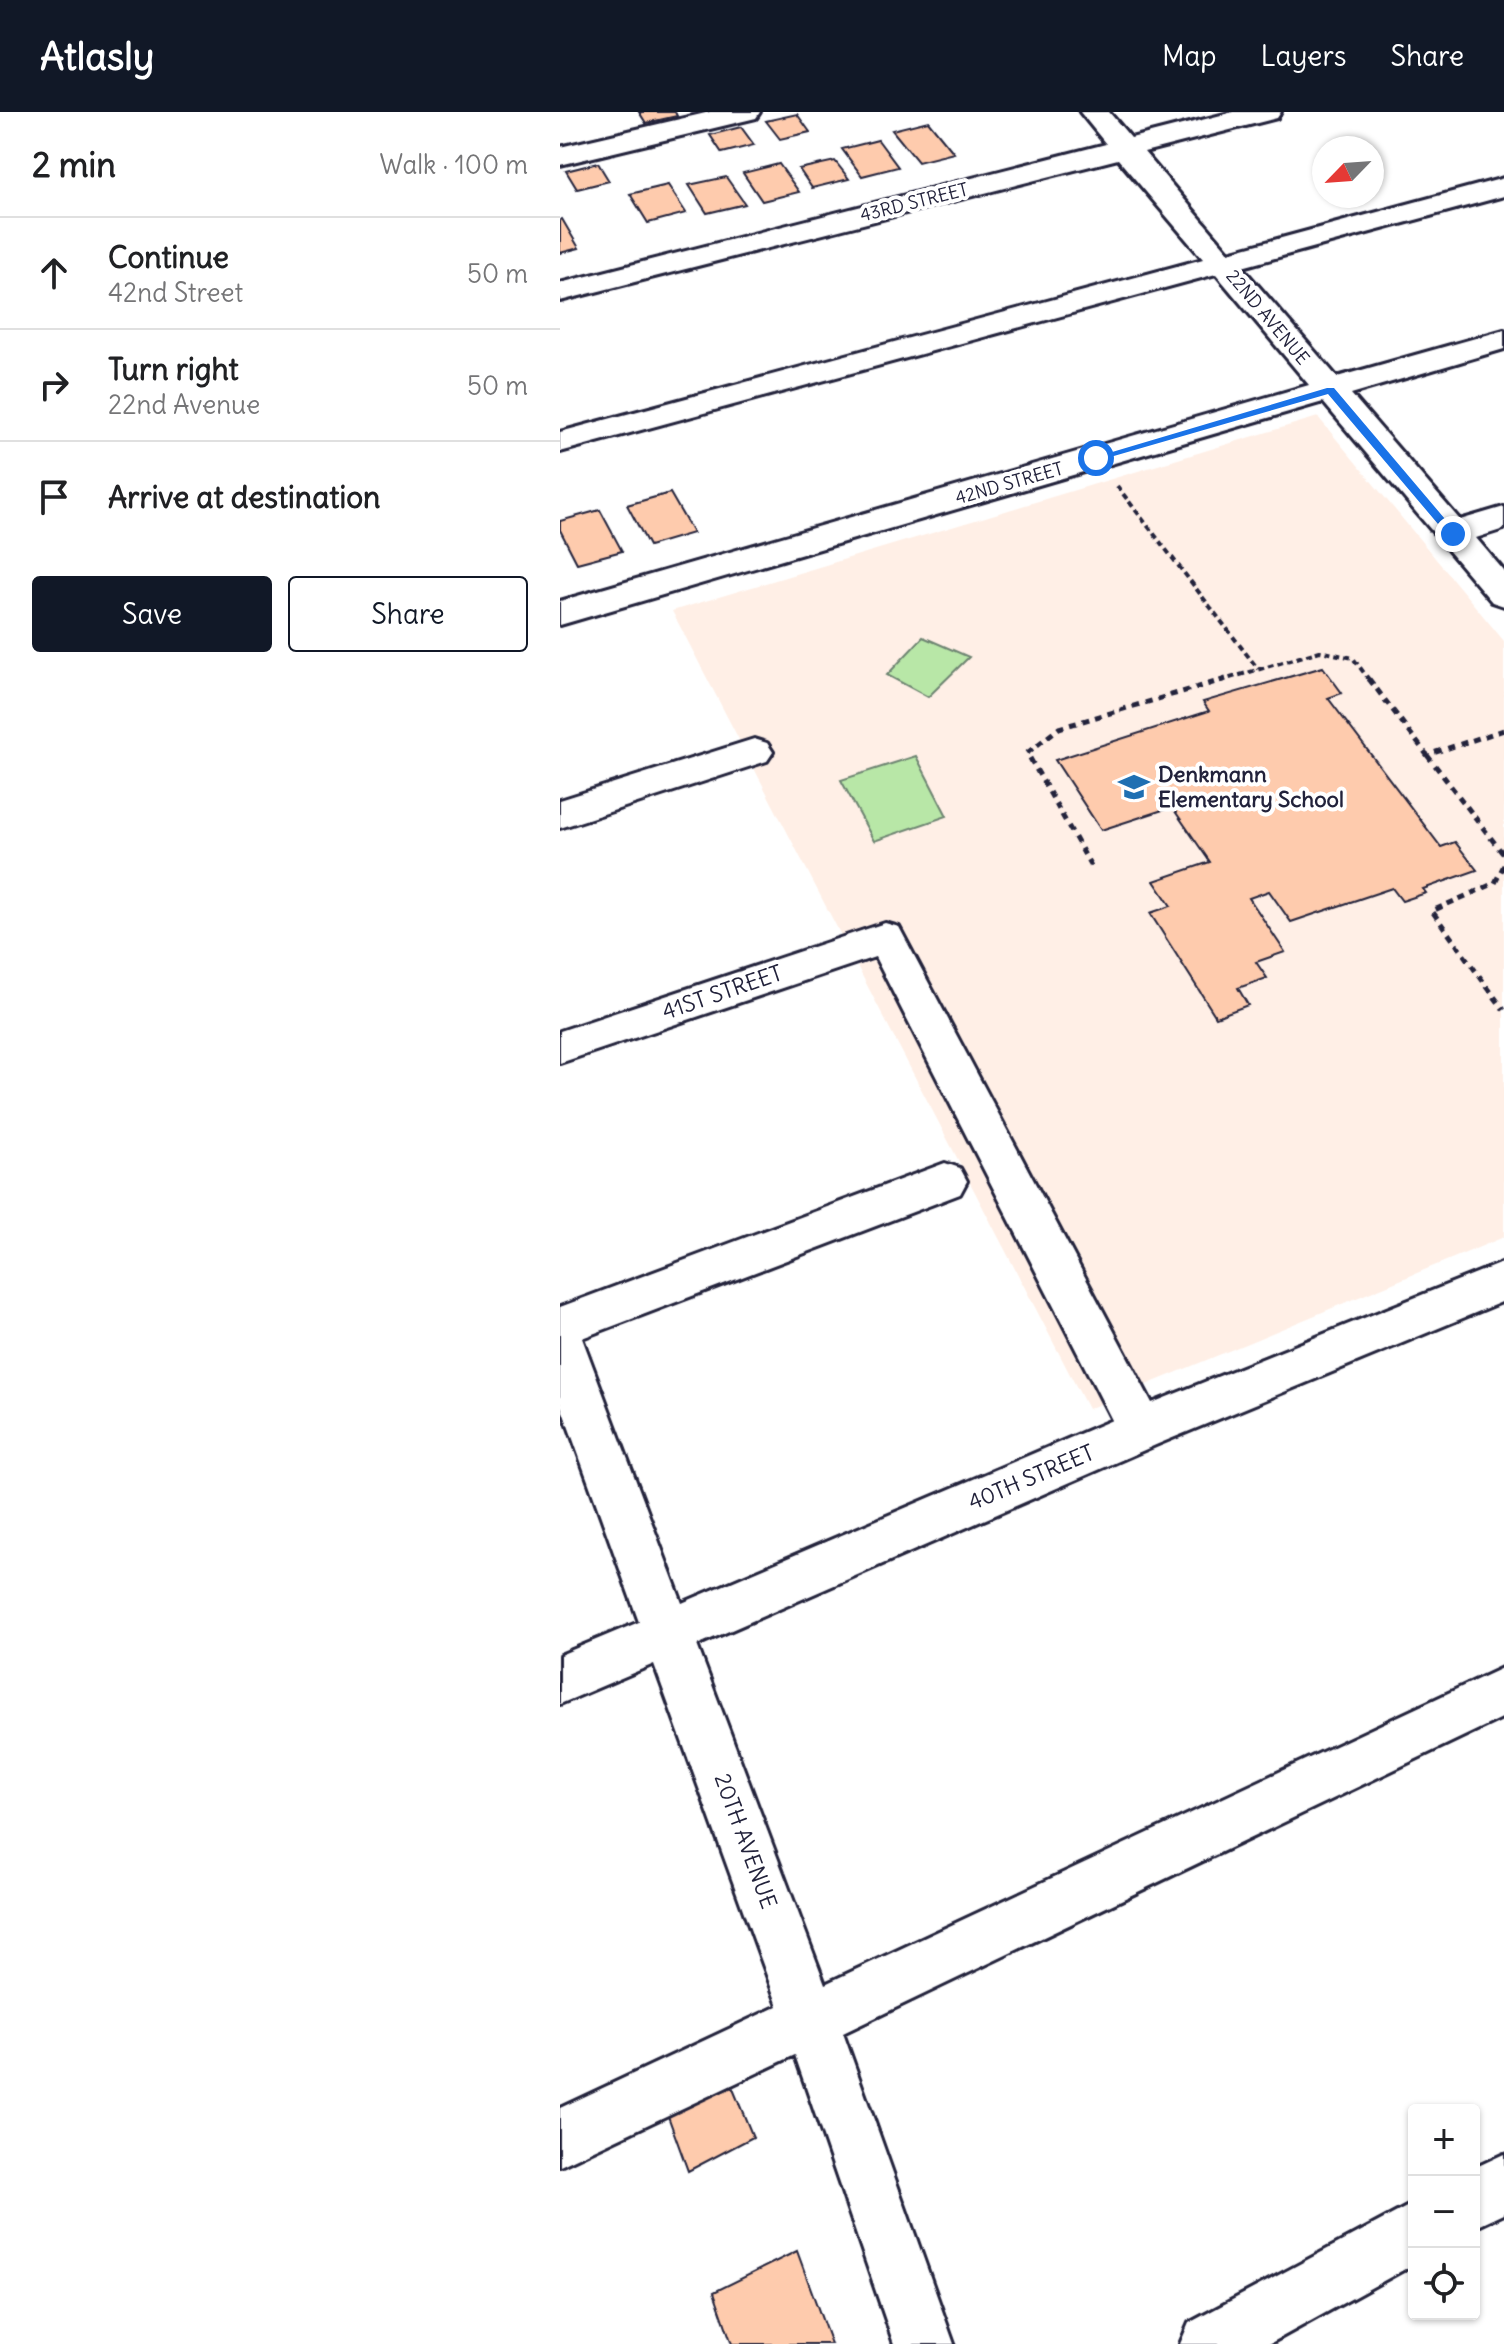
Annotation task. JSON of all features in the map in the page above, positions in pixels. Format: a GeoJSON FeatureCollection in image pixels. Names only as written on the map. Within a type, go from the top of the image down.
{"type":"FeatureCollection","features":[{"type":"Feature","properties":{"kind":"street"},"geometry":{"type":"LineString","coordinates":[[560,156],[746,112]]}},
{"type":"Feature","properties":{"kind":"street","name":"22ND AVENUE"},"geometry":{"type":"LineString","coordinates":[[1094,112],[1504,594]]}},
{"type":"Feature","properties":{"kind":"street","name":"43RD STREET"},"geometry":{"type":"LineString","coordinates":[[560,292],[1267,112]]}},
{"type":"Feature","properties":{"kind":"street"},"geometry":{"type":"LineString","coordinates":[[560,442],[1504,187]]}},
{"type":"Feature","properties":{"kind":"street","name":"42ND STREET"},"geometry":{"type":"LineString","coordinates":[[560,613],[1504,339]]}},
{"type":"Feature","properties":{"kind":"street"},"geometry":{"type":"LineString","coordinates":[[1453,534],[1504,518]]}},
{"type":"Feature","properties":{"kind":"street"},"geometry":{"type":"LineString","coordinates":[[560,814],[754,752]]}},
{"type":"Feature","properties":{"kind":"street","name":"41ST STREET"},"geometry":{"type":"LineString","coordinates":[[560,1047],[885,938],[1141,1429]]}},
{"type":"Feature","properties":{"kind":"street"},"geometry":{"type":"LineString","coordinates":[[560,1327],[945,1181]]}},
{"type":"Feature","properties":{"kind":"street","name":"40TH STREET"},"geometry":{"type":"LineString","coordinates":[[560,1680],[1141,1429],[1504,1281]]}},
{"type":"Feature","properties":{"kind":"street","name":"20TH AVENUE"},"geometry":{"type":"LineString","coordinates":[[560,1340],[810,2018],[924,2344]]}},
{"type":"Feature","properties":{"kind":"street"},"geometry":{"type":"LineString","coordinates":[[560,2138],[1504,1691]]}},
{"type":"Feature","properties":{"kind":"street"},"geometry":{"type":"LineString","coordinates":[[1480,2196],[1504,2183]]}},
{"type":"Feature","properties":{"kind":"street"},"geometry":{"type":"LineString","coordinates":[[1210,2344],[1408,2235]]}},
{"type":"Feature","properties":{"kind":"path"},"geometry":{"type":"LineString","coordinates":[[1096,458],[1258,669]]}},
{"type":"Feature","properties":{"kind":"path"},"geometry":{"type":"LineString","coordinates":[[1091,866],[1027,753],[1059,728],[1320,651],[1353,658],[1504,855]]}},
{"type":"Feature","properties":{"kind":"path"},"geometry":{"type":"LineString","coordinates":[[1427,755],[1504,730]]}},
{"type":"Feature","properties":{"kind":"path"},"geometry":{"type":"LineString","coordinates":[[1504,865],[1495,883],[1432,911],[1504,1010]]}},
{"type":"Feature","properties":{"kind":"shaded area","name":"Denkmann Elementary School"},"geometry":{"type":"Polygon","coordinates":[[[1318,417],[1504,641],[1504,1237],[1088,1409],[672,611],[1318,417]]]}},
{"type":"Feature","properties":{"kind":"green space"},"geometry":{"type":"Polygon","coordinates":[[[923,637],[969,657],[928,697],[887,675],[923,637]]]}},
{"type":"Feature","properties":{"kind":"green space"},"geometry":{"type":"Polygon","coordinates":[[[916,756],[947,816],[874,841],[841,780],[916,756]]]}},
{"type":"Feature","properties":{"kind":"building"},"geometry":{"type":"Polygon","coordinates":[[[639,112],[675,112],[677,116],[646,123],[639,112]]]}},
{"type":"Feature","properties":{"kind":"building"},"geometry":{"type":"Polygon","coordinates":[[[797,114],[810,132],[780,139],[766,121],[797,114]]]}},
{"type":"Feature","properties":{"kind":"building"},"geometry":{"type":"Polygon","coordinates":[[[928,121],[954,153],[918,162],[892,130],[928,121]]]}},
{"type":"Feature","properties":{"kind":"building"},"geometry":{"type":"Polygon","coordinates":[[[741,127],[754,145],[722,153],[710,135],[741,127]]]}},
{"type":"Feature","properties":{"kind":"building"},"geometry":{"type":"Polygon","coordinates":[[[878,140],[898,167],[862,176],[842,149],[878,140]]]}},
{"type":"Feature","properties":{"kind":"building"},"geometry":{"type":"Polygon","coordinates":[[[835,161],[849,179],[812,188],[799,169],[835,161]]]}},
{"type":"Feature","properties":{"kind":"building"},"geometry":{"type":"Polygon","coordinates":[[[598,163],[609,181],[577,189],[566,171],[598,163]]]}},
{"type":"Feature","properties":{"kind":"building"},"geometry":{"type":"Polygon","coordinates":[[[779,164],[799,192],[762,201],[743,173],[779,164]]]}},
{"type":"Feature","properties":{"kind":"building"},"geometry":{"type":"Polygon","coordinates":[[[726,177],[745,204],[707,213],[689,185],[726,177]]]}},
{"type":"Feature","properties":{"kind":"building"},"geometry":{"type":"Polygon","coordinates":[[[668,185],[686,213],[648,223],[630,194],[668,185]]]}},
{"type":"Feature","properties":{"kind":"building"},"geometry":{"type":"Polygon","coordinates":[[[560,220],[579,248],[560,253],[560,220]]]}},
{"type":"Feature","properties":{"kind":"building"},"geometry":{"type":"Polygon","coordinates":[[[670,493],[693,533],[649,546],[627,505],[670,493]]]}},
{"type":"Feature","properties":{"kind":"building"},"geometry":{"type":"Polygon","coordinates":[[[600,510],[622,551],[577,563],[560,530],[560,521],[600,510]]]}},
{"type":"Feature","properties":{"kind":"building"},"geometry":{"type":"Polygon","coordinates":[[[1323,667],[1342,693],[1328,698],[1441,847],[1455,842],[1477,870],[1423,889],[1426,893],[1402,901],[1392,888],[1291,922],[1269,891],[1249,898],[1285,952],[1256,962],[1267,978],[1238,988],[1248,1005],[1216,1017],[1150,913],[1171,906],[1154,881],[1210,862],[1172,807],[1101,830],[1055,760],[1209,711],[1203,702],[1323,667]]]}},
{"type":"Feature","properties":{"kind":"building"},"geometry":{"type":"Polygon","coordinates":[[[731,2084],[753,2137],[688,2171],[668,2116],[731,2084]]]}},
{"type":"Feature","properties":{"kind":"building"},"geometry":{"type":"Polygon","coordinates":[[[797,2251],[831,2344],[732,2344],[714,2292],[797,2251]]]}},
{"type":"Feature","properties":{"kind":"place","name":"Denkmann Elementary School"},"geometry":{"type":"Point","coordinates":[1134,787]}},
{"type":"Feature","properties":{"kind":"route"},"geometry":{"type":"LineString","coordinates":[[1096,458],[1330,390],[1453,534]]}}]}
